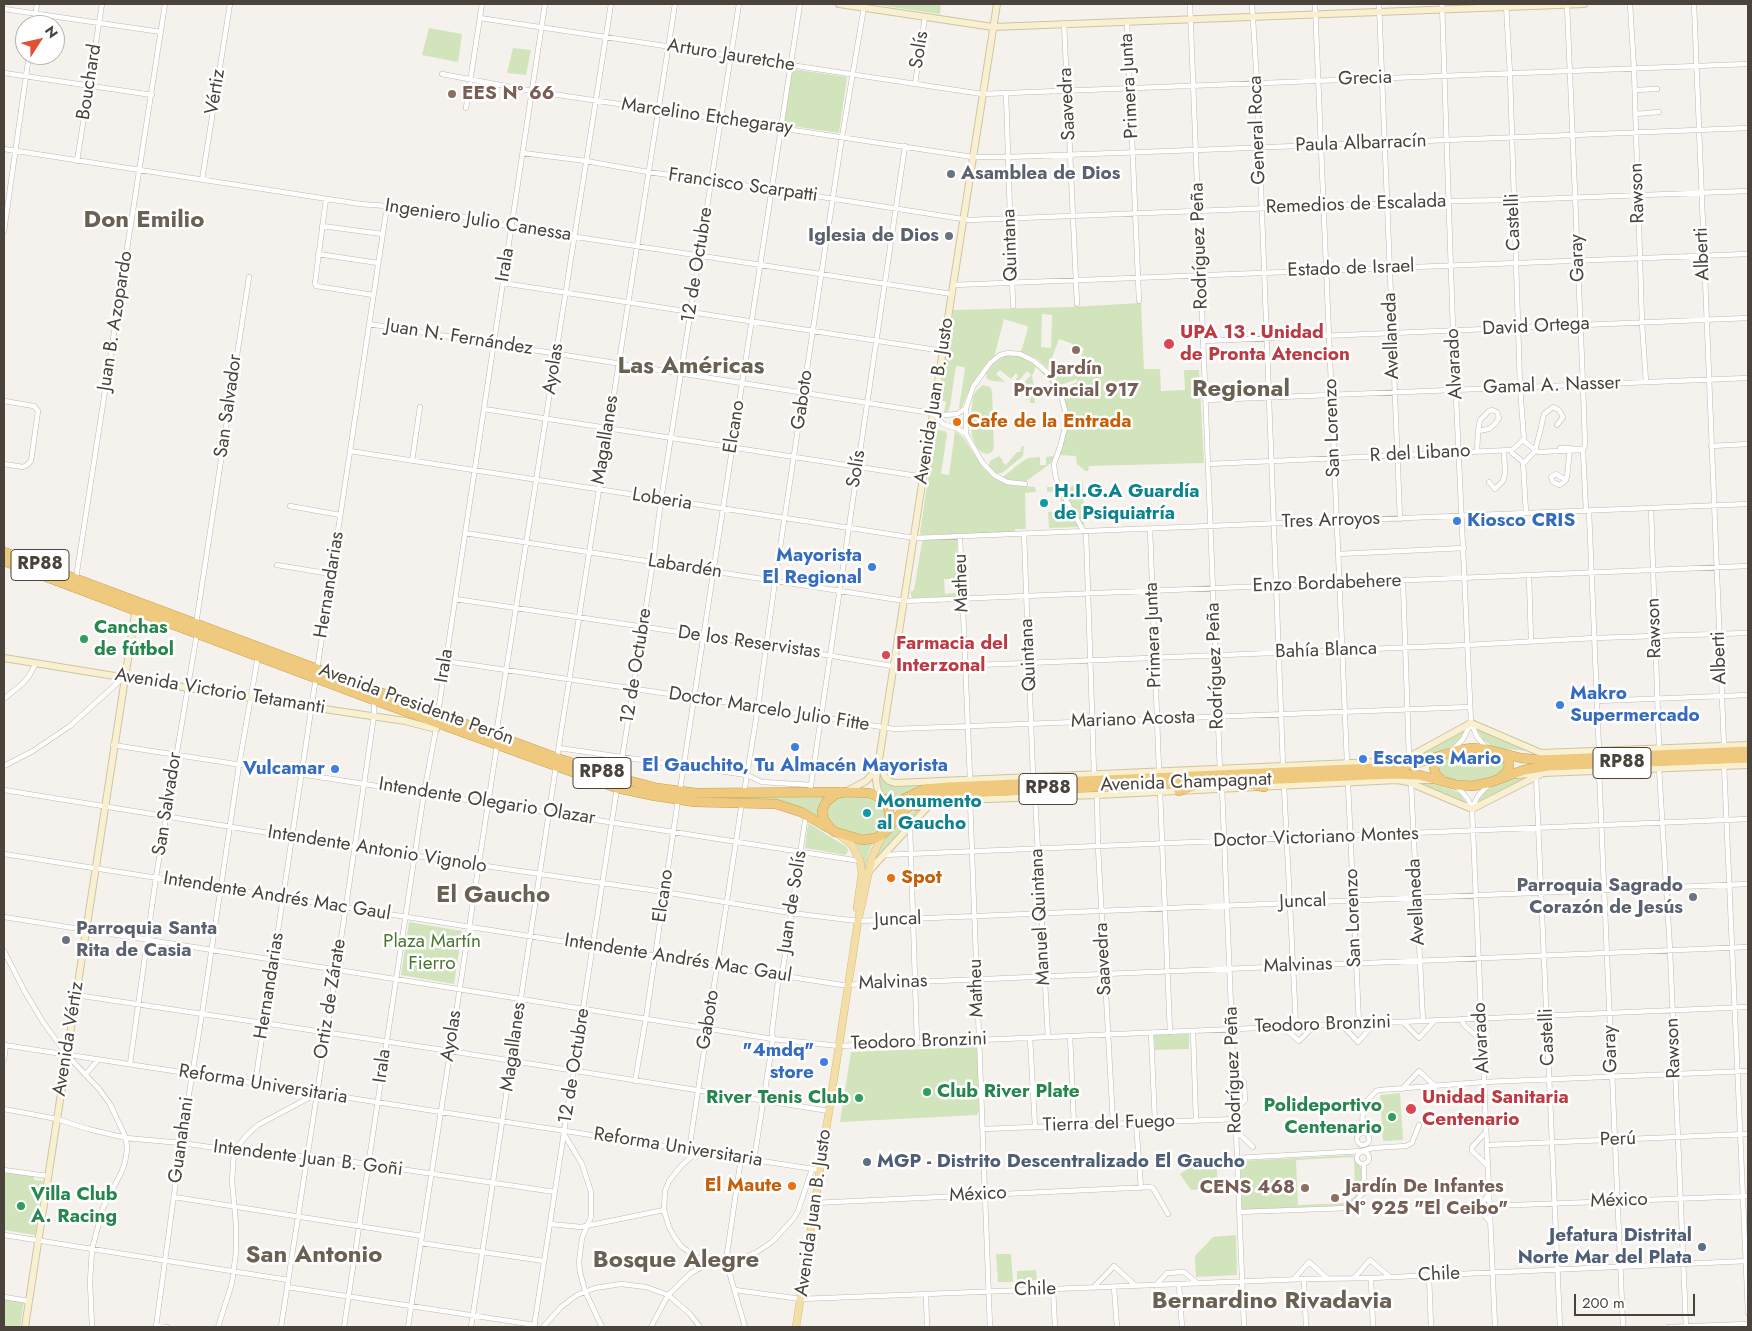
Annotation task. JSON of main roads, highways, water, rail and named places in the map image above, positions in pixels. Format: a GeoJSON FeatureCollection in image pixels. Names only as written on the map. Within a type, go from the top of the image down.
{"type":"FeatureCollection","features":[{"type":"Feature","properties":{"kind":"highway","name":"Avenida Presidente Perón"},"geometry":{"type":"LineString","coordinates":[[4,552],[76,578],[136,606]]}},
{"type":"Feature","properties":{"kind":"highway","name":"Avenida Presidente Perón"},"geometry":{"type":"LineString","coordinates":[[4,561],[196,628],[498,745],[618,783],[679,796],[743,798],[784,805],[801,812],[833,831]]}},
{"type":"Feature","properties":{"kind":"highway","name":"Avenida Presidente Perón"},"geometry":{"type":"LineString","coordinates":[[196,628],[258,656],[317,674],[374,700],[437,721],[496,735],[556,762]]}},
{"type":"Feature","properties":{"kind":"highway","name":"Avenida Champagnat"},"geometry":{"type":"LineString","coordinates":[[1264,777],[1397,767],[1466,749],[1542,760],[1724,756],[1748,758]]}},
{"type":"Feature","properties":{"kind":"highway","name":"Avenida Champagnat"},"geometry":{"type":"LineString","coordinates":[[882,799],[897,802],[925,789],[1221,778],[1398,774],[1420,775],[1449,783],[1473,786],[1524,770],[1548,766],[1724,756],[1748,751]]}},
{"type":"Feature","properties":{"kind":"highway"},"geometry":{"type":"LineString","coordinates":[[1498,753],[1506,758],[1509,766],[1507,772],[1499,779]]}},
{"type":"Feature","properties":{"kind":"highway"},"geometry":{"type":"LineString","coordinates":[[1441,756],[1434,768],[1438,776],[1449,783]]}},
{"type":"Feature","properties":{"kind":"highway"},"geometry":{"type":"LineString","coordinates":[[1237,778],[1251,770],[1264,777]]}},
{"type":"Feature","properties":{"kind":"highway"},"geometry":{"type":"LineString","coordinates":[[1178,780],[1190,774],[1204,779]]}},
{"type":"Feature","properties":{"kind":"highway"},"geometry":{"type":"LineString","coordinates":[[1237,778],[1251,784],[1264,777]]}},
{"type":"Feature","properties":{"kind":"highway"},"geometry":{"type":"LineString","coordinates":[[1178,780],[1193,787],[1204,779]]}},
{"type":"Feature","properties":{"kind":"highway"},"geometry":{"type":"LineString","coordinates":[[925,789],[954,780]]}},
{"type":"Feature","properties":{"kind":"highway","name":"Avenida Champagnat"},"geometry":{"type":"LineString","coordinates":[[886,831],[902,812],[922,798],[937,794],[1178,780]]}},
{"type":"Feature","properties":{"kind":"highway","name":"Avenida Presidente Perón"},"geometry":{"type":"LineString","coordinates":[[743,798],[810,789],[843,792]]}},
{"type":"Feature","properties":{"kind":"highway"},"geometry":{"type":"LineString","coordinates":[[833,831],[824,820],[823,807],[829,798],[843,792]]}},
{"type":"Feature","properties":{"kind":"highway","name":"RP88"},"geometry":{"type":"LineString","coordinates":[[843,792],[869,793],[882,799]]}},
{"type":"Feature","properties":{"kind":"highway"},"geometry":{"type":"LineString","coordinates":[[882,799],[888,806],[890,814],[890,821],[886,831]]}},
{"type":"Feature","properties":{"kind":"highway"},"geometry":{"type":"LineString","coordinates":[[902,812],[933,801]]}},
{"type":"Feature","properties":{"kind":"highway","name":"RP88"},"geometry":{"type":"LineString","coordinates":[[833,831],[866,840],[874,839],[886,831]]}},
{"type":"Feature","properties":{"kind":"main road","name":"Avenida Juan B. Justo"},"geometry":{"type":"LineString","coordinates":[[833,831],[852,845],[860,861],[862,873],[857,906],[858,921]]}},
{"type":"Feature","properties":{"kind":"main road","name":"Avenida Juan B. Justo"},"geometry":{"type":"LineString","coordinates":[[796,1327],[814,1203],[816,1169],[829,1111],[858,921],[874,851],[886,831]]}},
{"type":"Feature","properties":{"kind":"place","name":"EES N° 66"},"geometry":{"type":"Point","coordinates":[452,94]}},
{"type":"Feature","properties":{"kind":"place","name":"Asamblea de Dios"},"geometry":{"type":"Point","coordinates":[951,174]}},
{"type":"Feature","properties":{"kind":"place","name":"Iglesia de Dios"},"geometry":{"type":"Point","coordinates":[949,236]}},
{"type":"Feature","properties":{"kind":"place","name":"UPA 13 - Unidad de Pronta Atencion"},"geometry":{"type":"Point","coordinates":[1169,344]}},
{"type":"Feature","properties":{"kind":"place","name":"Jardín Provincial 917"},"geometry":{"type":"Point","coordinates":[1076,350]}},
{"type":"Feature","properties":{"kind":"place","name":"Cafe de la Entrada"},"geometry":{"type":"Point","coordinates":[957,422]}},
{"type":"Feature","properties":{"kind":"place","name":"H.I.G.A Guardía de Psiquiatría"},"geometry":{"type":"Point","coordinates":[1044,503]}},
{"type":"Feature","properties":{"kind":"place","name":"Kiosco CRIS"},"geometry":{"type":"Point","coordinates":[1457,521]}},
{"type":"Feature","properties":{"kind":"place","name":"Mayorista El Regional"},"geometry":{"type":"Point","coordinates":[872,567]}},
{"type":"Feature","properties":{"kind":"place","name":"Canchas de fútbol"},"geometry":{"type":"Point","coordinates":[84,639]}},
{"type":"Feature","properties":{"kind":"place","name":"Farmacia del Interzonal"},"geometry":{"type":"Point","coordinates":[886,655]}},
{"type":"Feature","properties":{"kind":"place","name":"Makro Supermercado"},"geometry":{"type":"Point","coordinates":[1560,705]}},
{"type":"Feature","properties":{"kind":"place","name":"El Gauchito, Tu Almacén Mayorista"},"geometry":{"type":"Point","coordinates":[795,747]}},
{"type":"Feature","properties":{"kind":"place","name":"Escapes Mario"},"geometry":{"type":"Point","coordinates":[1363,759]}},
{"type":"Feature","properties":{"kind":"place","name":"Vulcamar"},"geometry":{"type":"Point","coordinates":[335,769]}},
{"type":"Feature","properties":{"kind":"place","name":"Monumento al Gaucho"},"geometry":{"type":"Point","coordinates":[867,813]}},
{"type":"Feature","properties":{"kind":"place","name":"Spot"},"geometry":{"type":"Point","coordinates":[891,878]}},
{"type":"Feature","properties":{"kind":"place","name":"Parroquia Sagrado Corazón de Jesús"},"geometry":{"type":"Point","coordinates":[1693,897]}},
{"type":"Feature","properties":{"kind":"place","name":"Parroquia Santa Rita de Casia"},"geometry":{"type":"Point","coordinates":[66,940]}},
{"type":"Feature","properties":{"kind":"place","name":"\"4mdq\" store"},"geometry":{"type":"Point","coordinates":[824,1062]}},
{"type":"Feature","properties":{"kind":"place","name":"Club River Plate"},"geometry":{"type":"Point","coordinates":[927,1092]}},
{"type":"Feature","properties":{"kind":"place","name":"River Tenis Club"},"geometry":{"type":"Point","coordinates":[859,1098]}},
{"type":"Feature","properties":{"kind":"place","name":"Unidad Sanitaria Centenario"},"geometry":{"type":"Point","coordinates":[1411,1109]}},
{"type":"Feature","properties":{"kind":"place","name":"Polideportivo Centenario"},"geometry":{"type":"Point","coordinates":[1392,1117]}},
{"type":"Feature","properties":{"kind":"place","name":"MGP - Distrito Descentralizado El Gaucho"},"geometry":{"type":"Point","coordinates":[867,1162]}},
{"type":"Feature","properties":{"kind":"place","name":"El Maute"},"geometry":{"type":"Point","coordinates":[792,1186]}},
{"type":"Feature","properties":{"kind":"place","name":"CENS 468"},"geometry":{"type":"Point","coordinates":[1305,1188]}},
{"type":"Feature","properties":{"kind":"place","name":"Jardín De Infantes Nº 925 \"El Ceibo\""},"geometry":{"type":"Point","coordinates":[1335,1198]}},
{"type":"Feature","properties":{"kind":"place","name":"Villa Club A. Racing"},"geometry":{"type":"Point","coordinates":[21,1206]}},
{"type":"Feature","properties":{"kind":"place","name":"Jefatura Distrital Norte Mar del Plata"},"geometry":{"type":"Point","coordinates":[1702,1247]}},
{"type":"Feature","properties":{"kind":"district","name":"Don Emilio"},"geometry":{"type":"Point","coordinates":[144,221]}},
{"type":"Feature","properties":{"kind":"district","name":"Las Américas"},"geometry":{"type":"Point","coordinates":[691,367]}},
{"type":"Feature","properties":{"kind":"district","name":"Regional"},"geometry":{"type":"Point","coordinates":[1241,390]}},
{"type":"Feature","properties":{"kind":"district","name":"El Gaucho"},"geometry":{"type":"Point","coordinates":[493,896]}},
{"type":"Feature","properties":{"kind":"district","name":"San Antonio"},"geometry":{"type":"Point","coordinates":[314,1256]}},
{"type":"Feature","properties":{"kind":"district","name":"Bosque Alegre"},"geometry":{"type":"Point","coordinates":[676,1261]}},
{"type":"Feature","properties":{"kind":"district","name":"Bernardino Rivadavia"},"geometry":{"type":"Point","coordinates":[1272,1302]}},
{"type":"Feature","properties":{"kind":"park label","name":"Plaza Martín Fierro"},"geometry":{"type":"Point","coordinates":[432,953]}}]}
